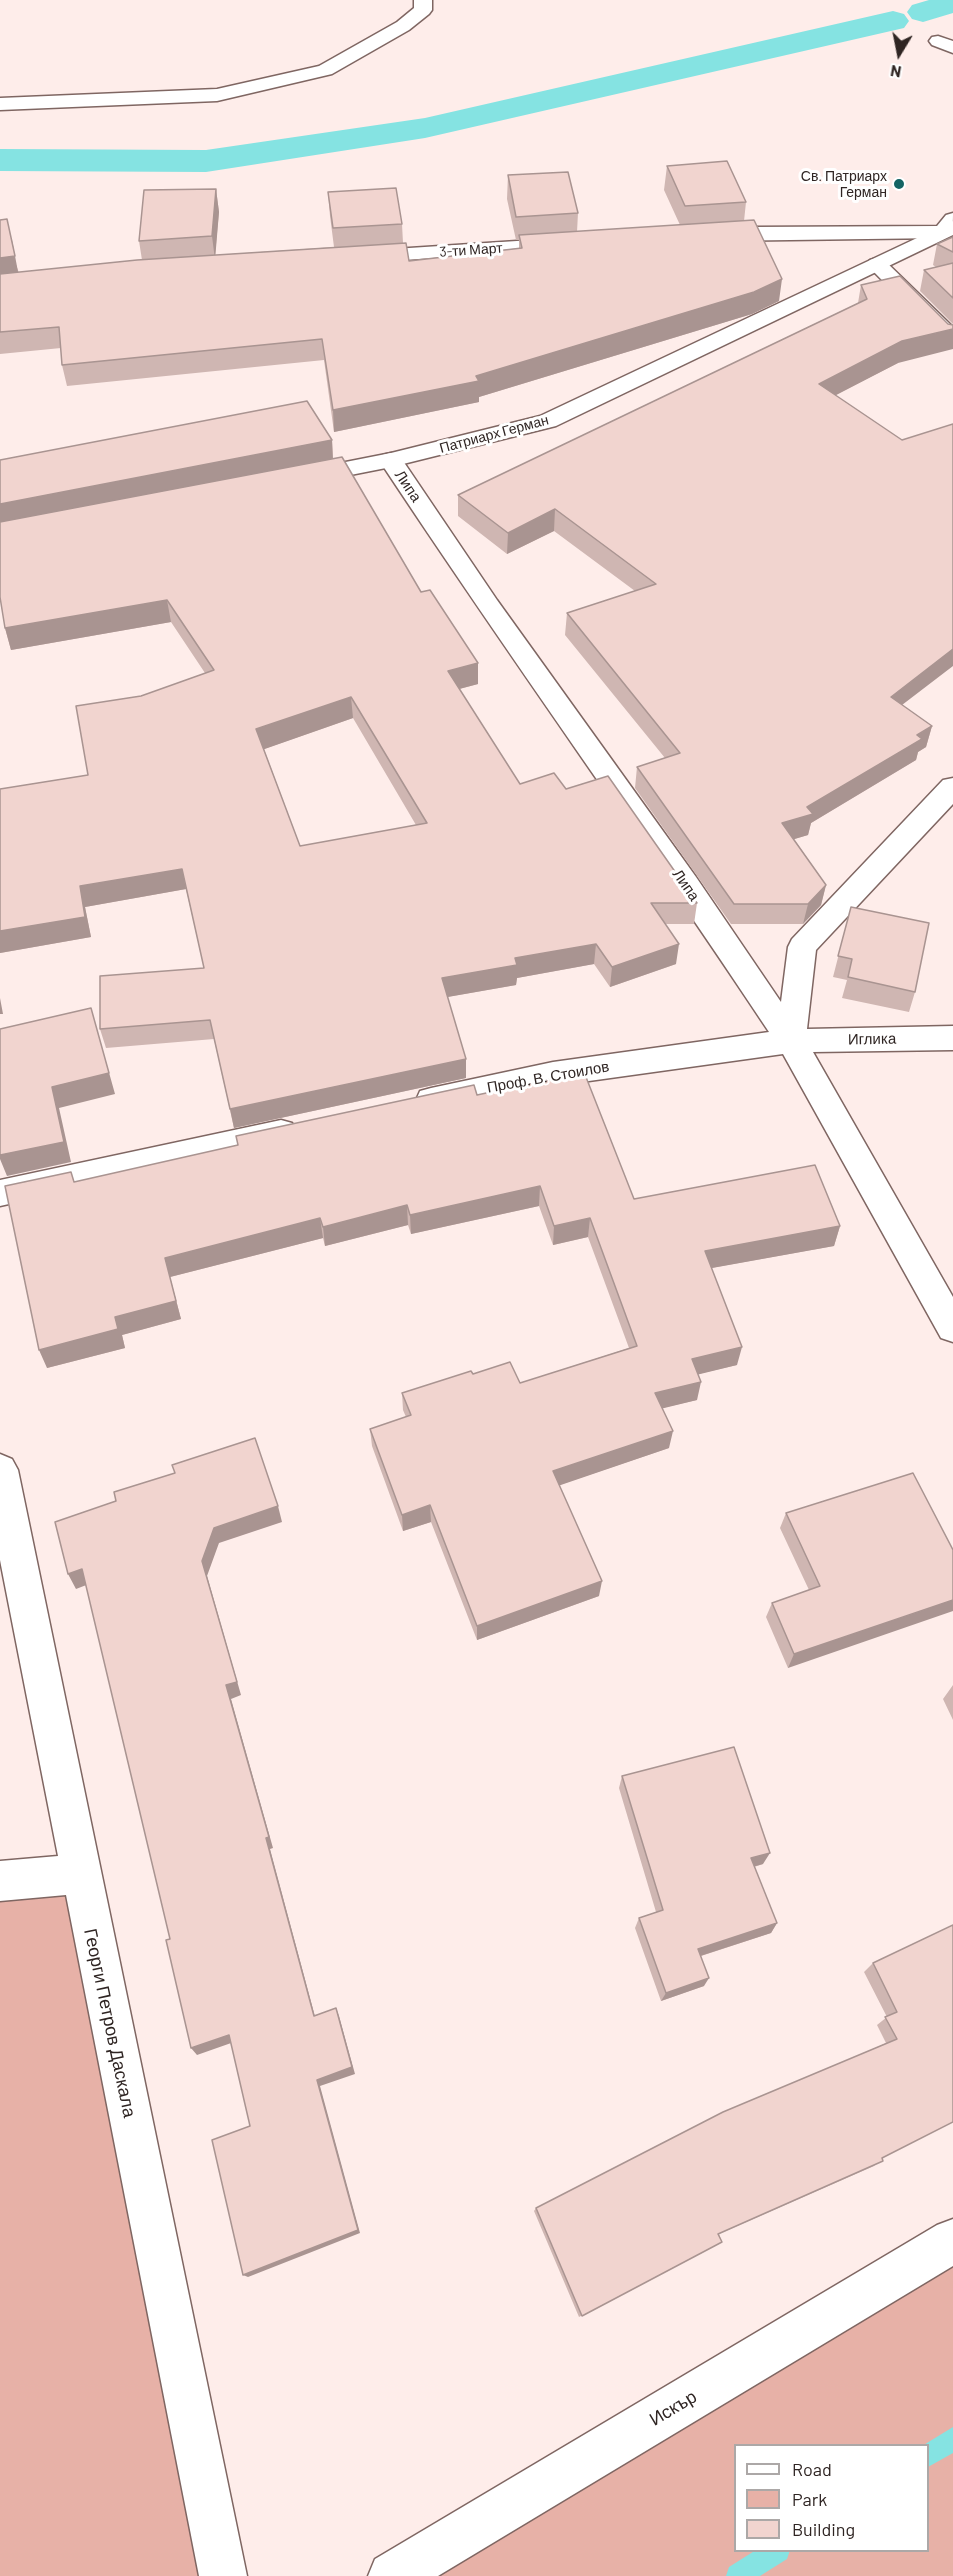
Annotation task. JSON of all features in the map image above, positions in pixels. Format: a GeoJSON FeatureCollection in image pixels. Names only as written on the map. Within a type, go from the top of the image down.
{"type":"FeatureCollection","features":[{"type":"Feature","properties":{"kind":"street"},"geometry":{"type":"LineString","coordinates":[[0,104],[217,95],[325,70],[404,26],[423,10],[423,0]]}},
{"type":"Feature","properties":{"kind":"street"},"geometry":{"type":"LineString","coordinates":[[694,236],[950,226]]}},
{"type":"Feature","properties":{"kind":"street","name":"Патриарх Герман"},"geometry":{"type":"LineString","coordinates":[[287,480],[391,460],[548,421],[877,264],[950,226]]}},
{"type":"Feature","properties":{"kind":"street","name":"3-ти Март"},"geometry":{"type":"LineString","coordinates":[[339,259],[587,243]]}},
{"type":"Feature","properties":{"kind":"street"},"geometry":{"type":"LineString","coordinates":[[877,264],[953,339]]}},
{"type":"Feature","properties":{"kind":"street","name":"Липа"},"geometry":{"type":"LineString","coordinates":[[391,460],[488,606],[686,884],[791,1041],[953,1328]]}},
{"type":"Feature","properties":{"kind":"street"},"geometry":{"type":"LineString","coordinates":[[791,1041],[802,947],[953,788]]}},
{"type":"Feature","properties":{"kind":"street","name":"Иглика"},"geometry":{"type":"LineString","coordinates":[[791,1041],[953,1038]]}},
{"type":"Feature","properties":{"kind":"street","name":"Проф. В. Стоилов"},"geometry":{"type":"LineString","coordinates":[[404,1106],[554,1074],[791,1041]]}},
{"type":"Feature","properties":{"kind":"street"},"geometry":{"type":"LineString","coordinates":[[0,1192],[311,1126]]}},
{"type":"Feature","properties":{"kind":"street","name":"Георги Петров Даскала"},"geometry":{"type":"LineString","coordinates":[[0,1470],[223,2576]]}},
{"type":"Feature","properties":{"kind":"street"},"geometry":{"type":"LineString","coordinates":[[0,1881],[80,1874]]}},
{"type":"Feature","properties":{"kind":"street","name":"Искър"},"geometry":{"type":"LineString","coordinates":[[392,2576],[953,2241]]}},
{"type":"Feature","properties":{"kind":"green space"},"geometry":{"type":"Polygon","coordinates":[[[80,1874],[223,2576],[0,2576],[0,1881],[80,1874]]]}},
{"type":"Feature","properties":{"kind":"green space"},"geometry":{"type":"Polygon","coordinates":[[[953,2241],[953,2576],[392,2576],[953,2241]]]}},
{"type":"Feature","properties":{"kind":"building"},"geometry":{"type":"Polygon","coordinates":[[[727,161],[746,202],[685,206],[667,166],[727,161]]]}},
{"type":"Feature","properties":{"kind":"building"},"geometry":{"type":"Polygon","coordinates":[[[568,172],[578,213],[516,217],[508,175],[568,172]]]}},
{"type":"Feature","properties":{"kind":"building"},"geometry":{"type":"Polygon","coordinates":[[[396,188],[402,224],[333,228],[328,192],[396,188]]]}},
{"type":"Feature","properties":{"kind":"building"},"geometry":{"type":"Polygon","coordinates":[[[216,189],[212,236],[139,241],[144,190],[216,189]]]}},
{"type":"Feature","properties":{"kind":"building"},"geometry":{"type":"Polygon","coordinates":[[[7,219],[15,256],[0,258],[0,220],[7,219]]]}},
{"type":"Feature","properties":{"kind":"building"},"geometry":{"type":"Polygon","coordinates":[[[754,220],[782,279],[754,292],[476,376],[479,381],[333,410],[322,339],[62,365],[59,327],[0,332],[0,274],[137,260],[406,243],[409,261],[522,248],[519,235],[754,220]]]}},
{"type":"Feature","properties":{"kind":"building"},"geometry":{"type":"Polygon","coordinates":[[[953,237],[953,252],[937,244],[953,237]]]}},
{"type":"Feature","properties":{"kind":"building"},"geometry":{"type":"Polygon","coordinates":[[[953,263],[953,298],[924,270],[953,263]]]}},
{"type":"Feature","properties":{"kind":"building"},"geometry":{"type":"Polygon","coordinates":[[[900,276],[948,324],[953,325],[953,329],[902,341],[819,384],[902,440],[953,424],[953,649],[891,697],[932,726],[917,735],[922,739],[807,807],[813,814],[782,823],[826,885],[808,904],[734,904],[637,767],[680,753],[567,613],[656,584],[555,509],[508,533],[458,495],[867,299],[861,285],[900,276]]]}},
{"type":"Feature","properties":{"kind":"building"},"geometry":{"type":"Polygon","coordinates":[[[307,401],[332,440],[0,504],[0,460],[307,401]]]}},
{"type":"Feature","properties":{"kind":"building"},"geometry":{"type":"Polygon","coordinates":[[[342,457],[421,592],[430,590],[478,663],[448,671],[520,784],[554,773],[566,789],[608,776],[697,903],[651,903],[679,944],[612,967],[596,944],[515,958],[517,965],[442,978],[466,1059],[230,1109],[210,1020],[100,1029],[100,976],[204,968],[182,869],[80,886],[85,917],[0,931],[0,789],[88,775],[76,706],[141,696],[214,670],[167,600],[5,628],[0,597],[0,522],[342,457]],[[351,697],[256,729],[300,846],[427,823],[351,697]]]}},
{"type":"Feature","properties":{"kind":"building"},"geometry":{"type":"Polygon","coordinates":[[[851,907],[929,923],[915,992],[848,977],[852,959],[838,956],[851,907]]]}},
{"type":"Feature","properties":{"kind":"building"},"geometry":{"type":"Polygon","coordinates":[[[91,1008],[109,1073],[52,1087],[64,1142],[0,1155],[0,1029],[91,1008]]]}},
{"type":"Feature","properties":{"kind":"building"},"geometry":{"type":"Polygon","coordinates":[[[584,1072],[634,1199],[815,1165],[840,1226],[705,1251],[742,1347],[692,1359],[701,1382],[655,1393],[673,1431],[553,1471],[602,1581],[477,1626],[430,1505],[402,1515],[370,1429],[411,1415],[402,1393],[471,1371],[473,1374],[510,1362],[520,1383],[637,1346],[590,1218],[554,1226],[540,1186],[410,1215],[407,1205],[323,1227],[320,1218],[165,1258],[176,1301],[115,1317],[118,1329],[39,1350],[5,1186],[71,1172],[74,1182],[238,1145],[236,1136],[474,1085],[477,1095],[584,1072]]]}},
{"type":"Feature","properties":{"kind":"building"},"geometry":{"type":"Polygon","coordinates":[[[255,1438],[278,1506],[214,1528],[202,1561],[237,1682],[226,1685],[269,1837],[266,1838],[314,2016],[336,2008],[352,2067],[317,2080],[358,2230],[243,2275],[212,2140],[250,2126],[229,2035],[191,2048],[166,1940],[170,1939],[82,1569],[68,1574],[55,1522],[116,1501],[114,1492],[175,1473],[172,1465],[255,1438]]]}},
{"type":"Feature","properties":{"kind":"building"},"geometry":{"type":"Polygon","coordinates":[[[913,1473],[953,1550],[953,1600],[794,1654],[772,1603],[820,1586],[786,1513],[913,1473]]]}},
{"type":"Feature","properties":{"kind":"building"},"geometry":{"type":"Polygon","coordinates":[[[734,1747],[770,1853],[751,1858],[777,1923],[698,1949],[709,1978],[666,1993],[639,1918],[663,1910],[622,1776],[734,1747]]]}},
{"type":"Feature","properties":{"kind":"building"},"geometry":{"type":"Polygon","coordinates":[[[953,1925],[953,2122],[882,2158],[883,2161],[718,2234],[722,2242],[582,2316],[536,2208],[723,2112],[897,2039],[885,2017],[897,2012],[873,1963],[953,1925]]]}},
{"type":"Feature","properties":{"kind":"waterway"},"geometry":{"type":"LineString","coordinates":[[923,12],[953,3]]}},
{"type":"Feature","properties":{"kind":"waterway"},"geometry":{"type":"LineString","coordinates":[[0,160],[206,161],[425,128],[893,21]]}},
{"type":"Feature","properties":{"kind":"waterway"},"geometry":{"type":"LineString","coordinates":[[929,2454],[953,2439]]}},
{"type":"Feature","properties":{"kind":"waterway"},"geometry":{"type":"LineString","coordinates":[[738,2576],[775,2552]]}},
{"type":"Feature","properties":{"kind":"place","name":"Св. Патриарх Герман"},"geometry":{"type":"Point","coordinates":[899,184]}}]}
